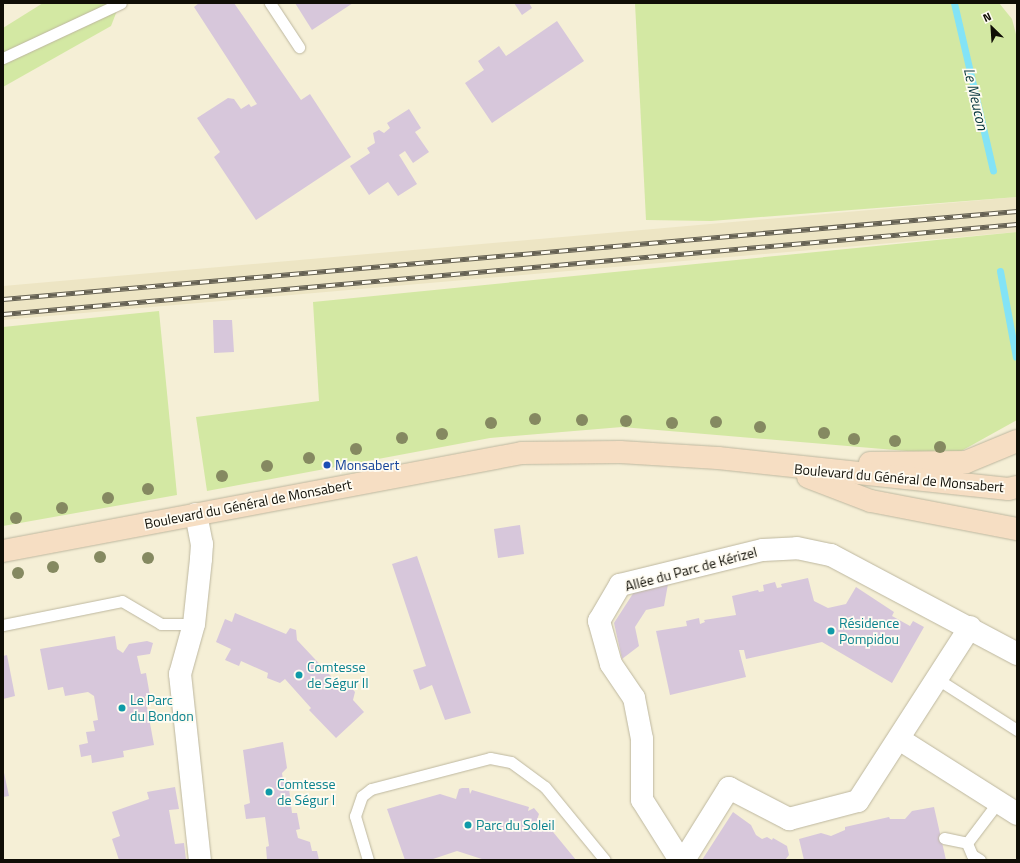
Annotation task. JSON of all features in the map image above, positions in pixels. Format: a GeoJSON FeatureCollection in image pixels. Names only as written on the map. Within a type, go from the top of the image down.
{"type":"FeatureCollection","features":[{"type":"Feature","properties":{"kind":"main road"},"geometry":{"type":"LineString","coordinates":[[780,466],[966,462],[1017,441]]}},
{"type":"Feature","properties":{"kind":"main road","name":"Boulevard du Général de Monsabert"},"geometry":{"type":"LineString","coordinates":[[3,551],[522,453],[620,452],[718,458],[780,466],[1008,489],[1017,487]]}},
{"type":"Feature","properties":{"kind":"main road","name":"Boulevard du Général de Monsabert"},"geometry":{"type":"LineString","coordinates":[[780,466],[871,501],[1017,529]]}},
{"type":"Feature","properties":{"kind":"street"},"geometry":{"type":"LineString","coordinates":[[196,514],[202,544],[194,624],[180,674],[200,860]]}},
{"type":"Feature","properties":{"kind":"street","name":"Allée du Parc de Kérizel"},"geometry":{"type":"LineString","coordinates":[[680,860],[642,800],[642,739],[634,698],[611,664],[599,621],[620,585],[763,550],[796,548],[831,555],[970,627],[1017,654]]}},
{"type":"Feature","properties":{"kind":"street"},"geometry":{"type":"LineString","coordinates":[[684,860],[730,788],[789,819],[858,801],[970,627]]}},
{"type":"Feature","properties":{"kind":"street"},"geometry":{"type":"LineString","coordinates":[[899,739],[1017,814]]}},
{"type":"Feature","properties":{"kind":"lane"},"geometry":{"type":"LineString","coordinates":[[270,3],[299,47]]}},
{"type":"Feature","properties":{"kind":"lane"},"geometry":{"type":"LineString","coordinates":[[3,58],[117,5]]}},
{"type":"Feature","properties":{"kind":"lane"},"geometry":{"type":"LineString","coordinates":[[3,624],[122,601],[161,624],[194,624]]}},
{"type":"Feature","properties":{"kind":"lane"},"geometry":{"type":"LineString","coordinates":[[936,678],[1017,730]]}},
{"type":"Feature","properties":{"kind":"lane"},"geometry":{"type":"LineString","coordinates":[[368,860],[355,816],[362,796],[371,789],[490,758],[511,762],[545,787],[605,860]]}},
{"type":"Feature","properties":{"kind":"lane"},"geometry":{"type":"LineString","coordinates":[[967,843],[998,802]]}},
{"type":"Feature","properties":{"kind":"lane"},"geometry":{"type":"LineString","coordinates":[[944,838],[967,843]]}},
{"type":"Feature","properties":{"kind":"lane"},"geometry":{"type":"LineString","coordinates":[[967,843],[972,855],[980,860]]}},
{"type":"Feature","properties":{"kind":"shaded area"},"geometry":{"type":"Polygon","coordinates":[[[1017,197],[1017,232],[3,320],[3,286],[1017,197]]]}},
{"type":"Feature","properties":{"kind":"green space"},"geometry":{"type":"Polygon","coordinates":[[[43,3],[120,3],[111,26],[3,87],[3,28],[43,3]]]}},
{"type":"Feature","properties":{"kind":"green space"},"geometry":{"type":"Polygon","coordinates":[[[635,3],[999,3],[1012,19],[1017,38],[1017,197],[711,221],[646,220],[635,3]]]}},
{"type":"Feature","properties":{"kind":"green space"},"geometry":{"type":"Polygon","coordinates":[[[1017,232],[1017,420],[954,455],[622,427],[490,438],[207,491],[196,417],[319,401],[313,302],[1017,232]]]}},
{"type":"Feature","properties":{"kind":"green space"},"geometry":{"type":"Polygon","coordinates":[[[159,311],[177,495],[3,526],[3,327],[159,311]]]}},
{"type":"Feature","properties":{"kind":"building"},"geometry":{"type":"Polygon","coordinates":[[[199,3],[234,3],[301,100],[310,94],[351,157],[256,220],[214,157],[220,152],[197,118],[228,98],[234,99],[241,109],[249,104],[251,107],[257,104],[194,7],[199,3]]]}},
{"type":"Feature","properties":{"kind":"building"},"geometry":{"type":"Polygon","coordinates":[[[295,3],[353,3],[312,30],[295,3]]]}},
{"type":"Feature","properties":{"kind":"building"},"geometry":{"type":"Polygon","coordinates":[[[514,3],[529,3],[532,8],[522,15],[514,3]]]}},
{"type":"Feature","properties":{"kind":"building"},"geometry":{"type":"Polygon","coordinates":[[[557,21],[584,61],[492,123],[465,83],[484,70],[478,61],[499,46],[506,56],[557,21]]]}},
{"type":"Feature","properties":{"kind":"building"},"geometry":{"type":"Polygon","coordinates":[[[409,109],[421,128],[415,132],[429,152],[413,163],[405,151],[399,155],[417,184],[398,196],[388,182],[369,195],[350,166],[370,153],[367,148],[375,143],[373,133],[379,130],[384,133],[390,128],[387,123],[409,109]]]}},
{"type":"Feature","properties":{"kind":"building"},"geometry":{"type":"Polygon","coordinates":[[[213,320],[232,320],[234,352],[214,353],[213,320]]]}},
{"type":"Feature","properties":{"kind":"building"},"geometry":{"type":"Polygon","coordinates":[[[520,525],[524,554],[498,558],[494,529],[520,525]]]}},
{"type":"Feature","properties":{"kind":"building"},"geometry":{"type":"Polygon","coordinates":[[[417,556],[471,713],[445,720],[432,685],[420,690],[413,670],[426,666],[392,564],[417,556]]]}},
{"type":"Feature","properties":{"kind":"building","name":"Résidence Pompidou"},"geometry":{"type":"Polygon","coordinates":[[[808,578],[814,601],[828,608],[846,604],[856,587],[894,612],[892,616],[910,626],[913,621],[924,627],[892,683],[822,642],[746,659],[744,650],[739,650],[746,677],[670,695],[656,631],[687,626],[686,621],[699,618],[700,624],[705,622],[704,620],[736,615],[732,596],[758,590],[759,592],[764,591],[763,585],[775,582],[777,588],[782,587],[781,584],[808,578]]]}},
{"type":"Feature","properties":{"kind":"building"},"geometry":{"type":"Polygon","coordinates":[[[668,584],[664,606],[646,610],[635,627],[639,646],[622,659],[614,623],[634,592],[668,584]]]}},
{"type":"Feature","properties":{"kind":"building","name":"Comtesse de Ségur II"},"geometry":{"type":"Polygon","coordinates":[[[235,613],[286,634],[290,628],[296,630],[297,640],[343,689],[348,684],[355,692],[353,700],[364,712],[336,738],[309,710],[311,708],[285,679],[280,683],[267,678],[268,673],[241,661],[239,666],[225,660],[231,649],[216,642],[225,619],[232,622],[235,613]]]}},
{"type":"Feature","properties":{"kind":"building","name":"Le Parc du Bondon"},"geometry":{"type":"Polygon","coordinates":[[[115,636],[117,649],[123,653],[129,644],[147,641],[153,643],[150,654],[137,656],[141,674],[146,673],[150,696],[145,696],[154,745],[123,751],[124,757],[92,763],[91,755],[81,757],[79,745],[88,743],[86,732],[95,731],[93,721],[98,720],[94,696],[88,692],[65,696],[63,687],[48,690],[40,649],[115,636]]]}},
{"type":"Feature","properties":{"kind":"building"},"geometry":{"type":"Polygon","coordinates":[[[7,655],[15,696],[3,699],[3,656],[7,655]]]}},
{"type":"Feature","properties":{"kind":"building","name":"Comtesse de Ségur I"},"geometry":{"type":"Polygon","coordinates":[[[283,742],[287,768],[282,773],[283,780],[288,780],[292,813],[297,813],[300,829],[296,830],[298,838],[310,842],[312,851],[317,851],[319,860],[267,860],[266,847],[269,846],[265,817],[246,819],[244,805],[250,803],[243,750],[283,742]]]}},
{"type":"Feature","properties":{"kind":"building"},"geometry":{"type":"Polygon","coordinates":[[[3,768],[9,796],[3,797],[3,768]]]}},
{"type":"Feature","properties":{"kind":"building"},"geometry":{"type":"Polygon","coordinates":[[[175,787],[179,809],[169,810],[175,844],[184,843],[186,860],[119,860],[112,839],[120,836],[112,812],[149,799],[147,792],[175,787]]]}},
{"type":"Feature","properties":{"kind":"building","name":"Parc du Soleil"},"geometry":{"type":"Polygon","coordinates":[[[469,788],[470,794],[472,790],[529,807],[528,811],[534,808],[539,814],[536,823],[549,827],[576,860],[485,860],[457,851],[430,860],[405,860],[387,809],[440,794],[456,799],[459,789],[469,788]]]}},
{"type":"Feature","properties":{"kind":"building"},"geometry":{"type":"Polygon","coordinates":[[[934,807],[946,860],[804,860],[799,839],[821,833],[831,836],[845,830],[845,827],[889,817],[890,819],[905,819],[912,811],[934,807]]]}},
{"type":"Feature","properties":{"kind":"building"},"geometry":{"type":"Polygon","coordinates":[[[733,812],[751,825],[756,835],[762,839],[767,837],[772,840],[773,838],[787,846],[789,855],[785,860],[702,860],[733,812]]]}},
{"type":"Feature","properties":{"kind":"waterway","name":"Le Meucon"},"geometry":{"type":"LineString","coordinates":[[954,3],[993,171]]}},
{"type":"Feature","properties":{"kind":"waterway","name":"Le Meucon"},"geometry":{"type":"LineString","coordinates":[[1000,271],[1016,357]]}},
{"type":"Feature","properties":{"kind":"railway"},"geometry":{"type":"LineString","coordinates":[[3,299],[1017,211]]}},
{"type":"Feature","properties":{"kind":"railway"},"geometry":{"type":"LineString","coordinates":[[3,314],[1017,224]]}},
{"type":"Feature","properties":{"kind":"place","name":"Monsabert"},"geometry":{"type":"Point","coordinates":[327,465]}},
{"type":"Feature","properties":{"kind":"place","name":"Résidence Pompidou"},"geometry":{"type":"Point","coordinates":[831,631]}},
{"type":"Feature","properties":{"kind":"place","name":"Comtesse de Ségur II"},"geometry":{"type":"Point","coordinates":[299,675]}},
{"type":"Feature","properties":{"kind":"place","name":"Le Parc du Bondon"},"geometry":{"type":"Point","coordinates":[122,708]}},
{"type":"Feature","properties":{"kind":"place","name":"Comtesse de Ségur I"},"geometry":{"type":"Point","coordinates":[269,792]}},
{"type":"Feature","properties":{"kind":"place","name":"Parc du Soleil"},"geometry":{"type":"Point","coordinates":[468,825]}}]}
